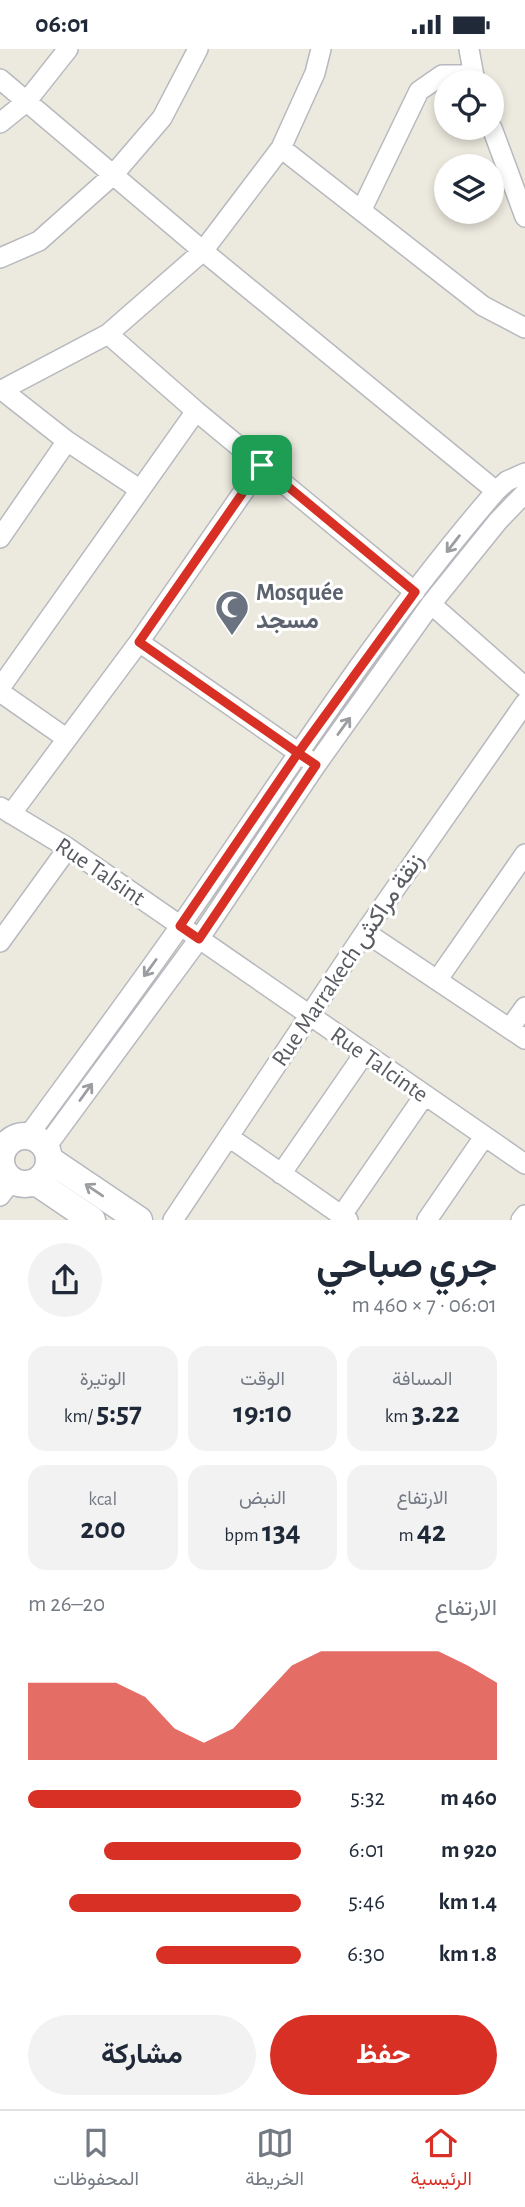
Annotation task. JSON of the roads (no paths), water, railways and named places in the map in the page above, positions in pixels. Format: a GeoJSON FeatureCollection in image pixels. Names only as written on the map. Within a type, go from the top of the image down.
{"type":"FeatureCollection","features":[{"type":"Feature","properties":{"kind":"street"},"geometry":{"type":"LineString","coordinates":[[0,123],[26,102],[68,49]]}},
{"type":"Feature","properties":{"kind":"street"},"geometry":{"type":"LineString","coordinates":[[0,258],[39,241],[113,175],[162,118],[198,49]]}},
{"type":"Feature","properties":{"kind":"street"},"geometry":{"type":"LineString","coordinates":[[139,489],[67,441],[1,390],[108,334],[204,251],[281,148],[315,73],[321,49]]}},
{"type":"Feature","properties":{"kind":"street"},"geometry":{"type":"LineString","coordinates":[[469,49],[473,70]]}},
{"type":"Feature","properties":{"kind":"street"},"geometry":{"type":"LineString","coordinates":[[0,79],[496,491]]}},
{"type":"Feature","properties":{"kind":"street"},"geometry":{"type":"LineString","coordinates":[[362,209],[419,91],[434,81]]}},
{"type":"Feature","properties":{"kind":"street"},"geometry":{"type":"LineString","coordinates":[[496,140],[525,217]]}},
{"type":"Feature","properties":{"kind":"street"},"geometry":{"type":"LineString","coordinates":[[281,148],[483,306],[525,328]]}},
{"type":"Feature","properties":{"kind":"street"},"geometry":{"type":"LineString","coordinates":[[108,334],[525,687]]}},
{"type":"Feature","properties":{"kind":"street"},"geometry":{"type":"LineString","coordinates":[[66,738],[0,690],[196,411]]}},
{"type":"Feature","properties":{"kind":"street"},"geometry":{"type":"LineString","coordinates":[[0,538],[67,441]]}},
{"type":"Feature","properties":{"kind":"street"},"geometry":{"type":"LineString","coordinates":[[6,810],[66,738],[139,642],[262,465]]}},
{"type":"Feature","properties":{"kind":"street"},"geometry":{"type":"LineString","coordinates":[[19,1160],[199,939],[496,491],[507,481],[525,473]]}},
{"type":"Feature","properties":{"kind":"street"},"geometry":{"type":"LineString","coordinates":[[19,1160],[298,753],[423,598],[525,493]]}},
{"type":"Feature","properties":{"kind":"street"},"geometry":{"type":"LineString","coordinates":[[139,642],[316,765]]}},
{"type":"Feature","properties":{"kind":"street","name":"Rue Marrakech زنقة مراكش"},"geometry":{"type":"LineString","coordinates":[[173,1220],[365,932],[525,703]]}},
{"type":"Feature","properties":{"kind":"street","name":"Rue Talsint"},"geometry":{"type":"LineString","coordinates":[[6,810],[68,848],[199,939]]}},
{"type":"Feature","properties":{"kind":"street"},"geometry":{"type":"LineString","coordinates":[[0,942],[68,848]]}},
{"type":"Feature","properties":{"kind":"street"},"geometry":{"type":"LineString","coordinates":[[438,979],[525,854]]}},
{"type":"Feature","properties":{"kind":"street"},"geometry":{"type":"LineString","coordinates":[[365,932],[517,1033],[525,1007]]}},
{"type":"Feature","properties":{"kind":"street","name":"Rue Talcinte"},"geometry":{"type":"LineString","coordinates":[[199,939],[484,1137],[524,1161]]}},
{"type":"Feature","properties":{"kind":"street"},"geometry":{"type":"LineString","coordinates":[[281,1174],[364,1054]]}},
{"type":"Feature","properties":{"kind":"street"},"geometry":{"type":"LineString","coordinates":[[229,1137],[345,1218],[424,1096]]}},
{"type":"Feature","properties":{"kind":"street"},"geometry":{"type":"LineString","coordinates":[[428,1220],[484,1137]]}},
{"type":"Feature","properties":{"kind":"street"},"geometry":{"type":"LineString","coordinates":[[19,1160],[92,1220]]}},
{"type":"Feature","properties":{"kind":"street"},"geometry":{"type":"LineString","coordinates":[[19,1160],[139,1220]]}},
{"type":"Feature","properties":{"kind":"street"},"geometry":{"type":"LineString","coordinates":[[521,1220],[525,1215]]}},
{"type":"Feature","properties":{"kind":"place","name":"Mosquée مسجد"},"geometry":{"type":"Point","coordinates":[232,637]}}]}
